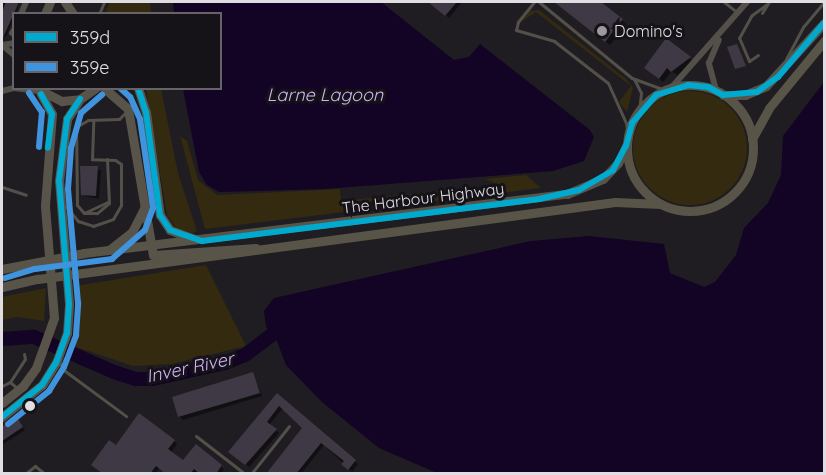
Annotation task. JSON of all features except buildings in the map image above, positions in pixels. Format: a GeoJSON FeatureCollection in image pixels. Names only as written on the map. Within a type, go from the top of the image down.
{"type":"FeatureCollection","features":[{"type":"Feature","properties":{"kind":"highway"},"geometry":{"type":"LineString","coordinates":[[661,204],[638,184],[626,146],[627,135],[639,111],[668,89],[688,85],[719,92],[757,93],[777,77],[825,23]]}},
{"type":"Feature","properties":{"kind":"highway"},"geometry":{"type":"LineString","coordinates":[[2,269],[33,260],[109,250],[211,246],[261,249],[615,202],[661,204],[699,211],[726,200],[747,173],[752,139],[769,108],[825,41]]}},
{"type":"Feature","properties":{"kind":"highway"},"geometry":{"type":"LineString","coordinates":[[719,92],[740,110],[752,139]]}},
{"type":"Feature","properties":{"kind":"highway","name":"The Harbour Highway"},"geometry":{"type":"LineString","coordinates":[[211,246],[567,194],[603,179],[618,163],[626,146]]}},
{"type":"Feature","properties":{"kind":"highway"},"geometry":{"type":"LineString","coordinates":[[2,287],[38,279],[200,254],[211,246]]}},
{"type":"Feature","properties":{"kind":"main road"},"geometry":{"type":"LineString","coordinates":[[2,417],[34,394],[52,371],[64,339],[69,304],[59,189],[67,119],[80,99],[93,90]]}},
{"type":"Feature","properties":{"kind":"main road"},"geometry":{"type":"LineString","coordinates":[[106,90],[128,109],[149,247],[157,256],[200,254]]}},
{"type":"Feature","properties":{"kind":"main road"},"geometry":{"type":"LineString","coordinates":[[139,90],[146,112],[160,215],[170,231],[211,246]]}},
{"type":"Feature","properties":{"kind":"main road"},"geometry":{"type":"LineString","coordinates":[[38,91],[62,101],[80,99]]}},
{"type":"Feature","properties":{"kind":"main road"},"geometry":{"type":"LineString","coordinates":[[2,403],[19,390],[44,351],[52,332],[56,297],[45,180],[52,114],[38,91]]}},
{"type":"Feature","properties":{"kind":"main road"},"geometry":{"type":"LineString","coordinates":[[109,250],[132,232],[144,208]]}},
{"type":"Feature","properties":{"kind":"street"},"geometry":{"type":"LineString","coordinates":[[668,89],[747,2]]}},
{"type":"Feature","properties":{"kind":"street"},"geometry":{"type":"LineString","coordinates":[[719,92],[709,63],[738,13]]}},
{"type":"Feature","properties":{"kind":"lane"},"geometry":{"type":"LineString","coordinates":[[97,12],[104,2]]}},
{"type":"Feature","properties":{"kind":"lane"},"geometry":{"type":"LineString","coordinates":[[627,135],[626,123],[608,83],[554,41],[517,30],[517,22],[536,2],[632,78],[641,93],[639,111]]}},
{"type":"Feature","properties":{"kind":"lane"},"geometry":{"type":"LineString","coordinates":[[724,2],[738,13]]}},
{"type":"Feature","properties":{"kind":"lane"},"geometry":{"type":"LineString","coordinates":[[777,77],[792,44],[824,2]]}},
{"type":"Feature","properties":{"kind":"lane"},"geometry":{"type":"LineString","coordinates":[[762,13],[768,3]]}},
{"type":"Feature","properties":{"kind":"lane"},"geometry":{"type":"LineString","coordinates":[[758,55],[749,61],[739,38],[752,15],[768,3]]}},
{"type":"Feature","properties":{"kind":"lane"},"geometry":{"type":"LineString","coordinates":[[632,78],[668,89]]}},
{"type":"Feature","properties":{"kind":"lane"},"geometry":{"type":"LineString","coordinates":[[109,202],[97,213],[84,213],[77,205],[75,130],[82,122],[119,119],[128,109]]}},
{"type":"Feature","properties":{"kind":"lane"},"geometry":{"type":"LineString","coordinates":[[59,189],[69,213],[78,221],[100,226],[113,219],[121,206],[121,164],[107,159],[92,159],[93,120]]}},
{"type":"Feature","properties":{"kind":"lane"},"geometry":{"type":"LineString","coordinates":[[107,159],[109,202]]}},
{"type":"Feature","properties":{"kind":"lane"},"geometry":{"type":"LineString","coordinates":[[2,188],[26,195]]}},
{"type":"Feature","properties":{"kind":"lane"},"geometry":{"type":"LineString","coordinates":[[84,213],[109,202]]}},
{"type":"Feature","properties":{"kind":"lane"},"geometry":{"type":"LineString","coordinates":[[2,386],[10,382],[25,359],[24,354]]}},
{"type":"Feature","properties":{"kind":"lane"},"geometry":{"type":"LineString","coordinates":[[58,358],[65,371],[126,416]]}},
{"type":"Feature","properties":{"kind":"lane"},"geometry":{"type":"LineString","coordinates":[[52,371],[65,371]]}},
{"type":"Feature","properties":{"kind":"lane"},"geometry":{"type":"LineString","coordinates":[[10,382],[19,390]]}},
{"type":"Feature","properties":{"kind":"lane"},"geometry":{"type":"LineString","coordinates":[[251,474],[289,426]]}},
{"type":"Feature","properties":{"kind":"lane"},"geometry":{"type":"LineString","coordinates":[[196,436],[246,474]]}},
{"type":"Feature","properties":{"kind":"lane"},"geometry":{"type":"LineString","coordinates":[[25,474],[35,466],[45,474]]}},
{"type":"Feature","properties":{"kind":"shaded area"},"geometry":{"type":"Polygon","coordinates":[[[110,2],[150,2],[151,12],[105,12],[110,2]]]}},
{"type":"Feature","properties":{"kind":"shaded area"},"geometry":{"type":"Polygon","coordinates":[[[539,10],[626,79],[633,88],[627,112],[619,102],[631,86],[536,12],[521,22],[530,11],[539,10]]]}},
{"type":"Feature","properties":{"kind":"shaded area"},"geometry":{"type":"Polygon","coordinates":[[[146,90],[161,90],[178,173],[197,231],[193,233],[177,229],[167,215],[146,90]]]}},
{"type":"Feature","properties":{"kind":"shaded area"},"geometry":{"type":"Polygon","coordinates":[[[690,91],[712,96],[730,108],[742,126],[747,148],[742,170],[730,188],[712,200],[690,205],[668,200],[650,188],[638,170],[633,148],[638,126],[650,108],[668,96],[690,91]]]}},
{"type":"Feature","properties":{"kind":"shaded area"},"geometry":{"type":"Polygon","coordinates":[[[180,136],[187,141],[198,180],[217,195],[340,189],[341,201],[451,190],[481,192],[497,184],[485,179],[526,175],[541,188],[205,229],[180,136]]]}},
{"type":"Feature","properties":{"kind":"shaded area"},"geometry":{"type":"Polygon","coordinates":[[[206,265],[246,346],[172,364],[133,366],[76,347],[75,286],[206,265]]]}},
{"type":"Feature","properties":{"kind":"shaded area"},"geometry":{"type":"Polygon","coordinates":[[[46,288],[44,321],[18,317],[2,320],[2,297],[46,288]]]}},
{"type":"Feature","properties":{"kind":"water","name":"Larne Lagoon"},"geometry":{"type":"Polygon","coordinates":[[[173,2],[381,2],[454,60],[469,57],[480,44],[590,130],[594,137],[584,161],[553,171],[325,189],[219,192],[207,185],[199,172],[183,90],[222,90],[222,12],[174,12],[173,2]]]}},
{"type":"Feature","properties":{"kind":"water"},"geometry":{"type":"Polygon","coordinates":[[[824,82],[824,473],[437,473],[379,448],[322,402],[286,365],[276,339],[266,327],[264,311],[274,298],[531,241],[589,236],[664,244],[670,273],[704,287],[715,282],[736,255],[744,228],[768,203],[781,175],[783,136],[824,82]]]}},
{"type":"Feature","properties":{"kind":"waterway","name":"Inver River"},"geometry":{"type":"LineString","coordinates":[[2,339],[34,337],[114,372],[136,379],[153,379],[225,363],[245,355],[272,335]]}},
{"type":"Feature","properties":{"kind":"transit line","name":"359d"},"geometry":{"type":"LineString","coordinates":[[139,90],[146,112],[160,215],[170,230],[202,241],[539,199],[579,190],[613,170],[626,146],[632,123],[656,95],[688,85],[708,87],[723,95],[757,92],[778,77],[824,23]]}},
{"type":"Feature","properties":{"kind":"transit line","name":"359e"},"geometry":{"type":"LineString","coordinates":[[5,278],[35,269],[112,259],[145,230],[153,208],[140,119],[130,97],[122,90]]}},
{"type":"Feature","properties":{"kind":"transit line","name":"359e"},"geometry":{"type":"LineString","coordinates":[[29,93],[42,112],[39,147]]}},
{"type":"Feature","properties":{"kind":"transit line","name":"359d"},"geometry":{"type":"LineString","coordinates":[[41,94],[52,114],[48,148]]}},
{"type":"Feature","properties":{"kind":"transit line","name":"359e"},"geometry":{"type":"LineString","coordinates":[[8,424],[49,391],[64,367],[76,335],[78,303],[68,189],[71,148],[81,113],[102,95]]}},
{"type":"Feature","properties":{"kind":"transit line","name":"359d"},"geometry":{"type":"LineString","coordinates":[[2,417],[42,385],[56,363],[67,333],[69,304],[59,181],[67,119],[80,99]]}},
{"type":"Feature","properties":{"kind":"place","name":"Domino's"},"geometry":{"type":"Point","coordinates":[602,31]}}]}
